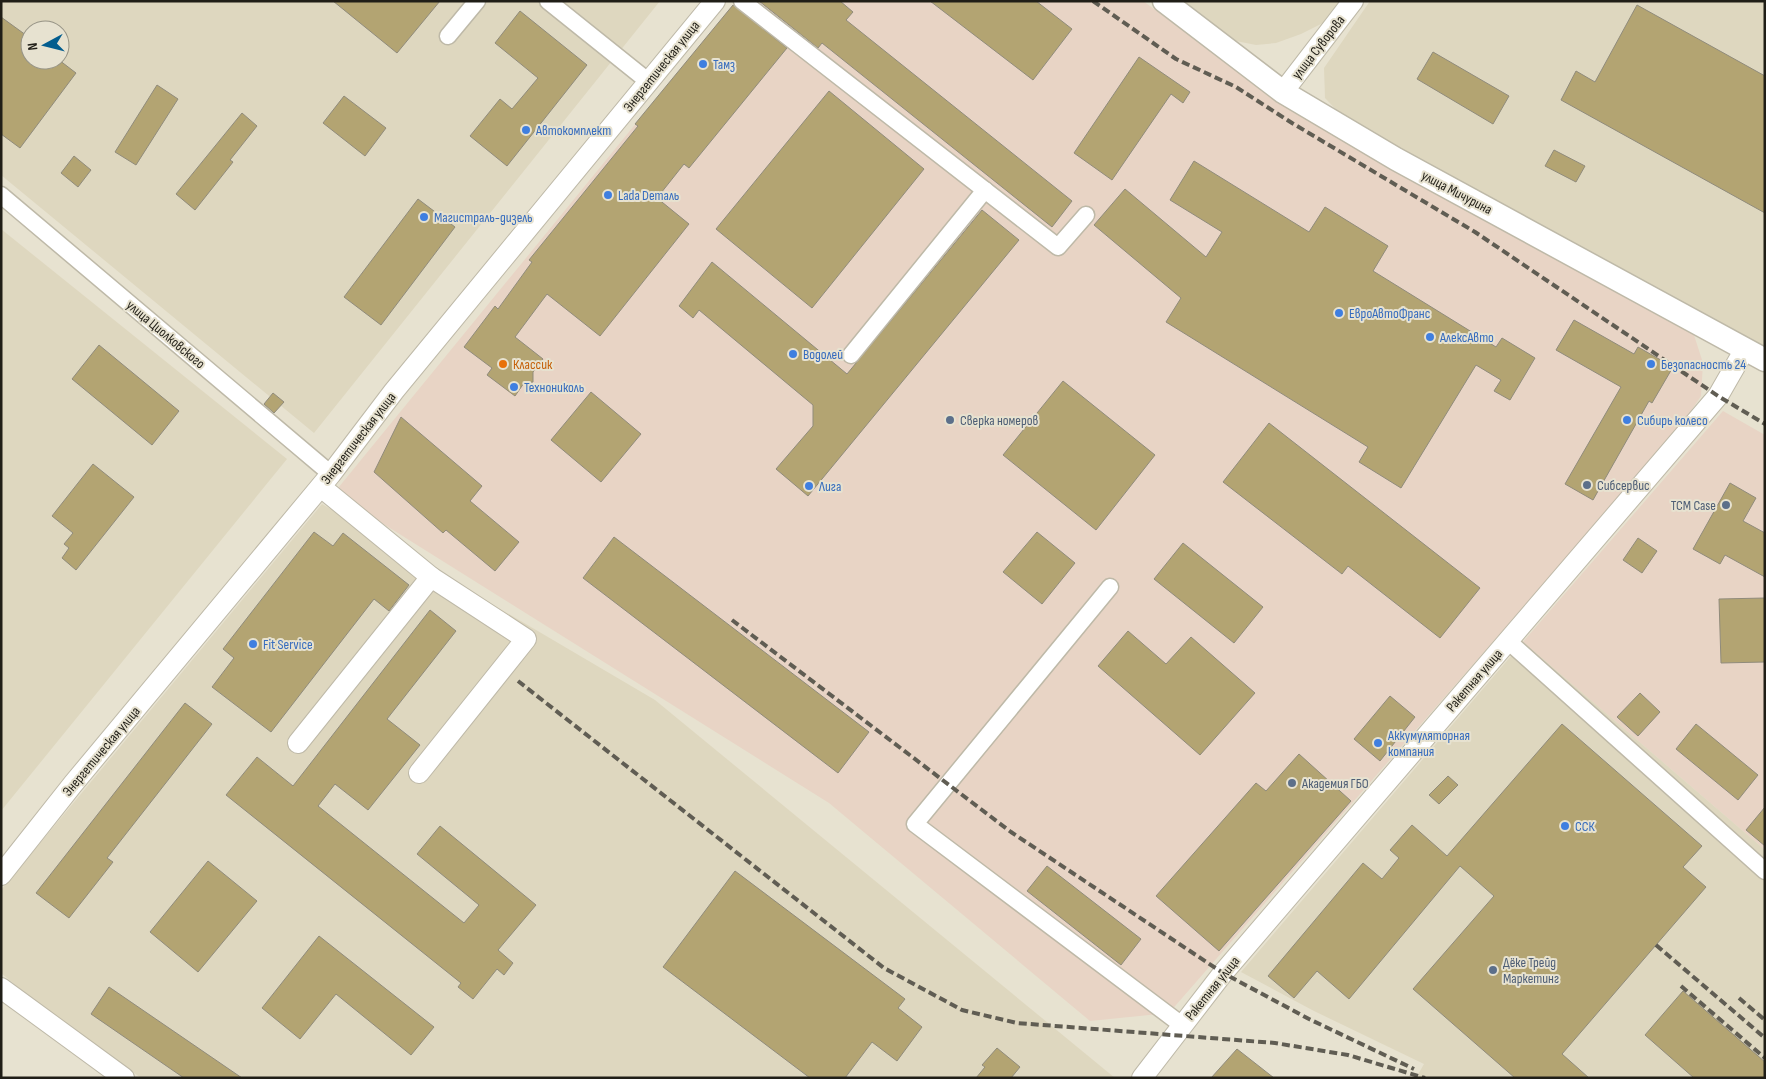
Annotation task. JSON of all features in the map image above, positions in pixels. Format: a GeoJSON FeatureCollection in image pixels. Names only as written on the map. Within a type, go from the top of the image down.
{"type":"FeatureCollection","features":[{"type":"Feature","properties":{"kind":"main road","name":"улица Мичурина"},"geometry":{"type":"LineString","coordinates":[[1164,1],[1283,92],[1396,159],[1765,360]]}},
{"type":"Feature","properties":{"kind":"street"},"geometry":{"type":"LineString","coordinates":[[448,36],[477,1]]}},
{"type":"Feature","properties":{"kind":"street"},"geometry":{"type":"LineString","coordinates":[[548,1],[648,82]]}},
{"type":"Feature","properties":{"kind":"street","name":"Энергетическая улица"},"geometry":{"type":"LineString","coordinates":[[1,875],[73,784],[326,480],[394,391],[715,1]]}},
{"type":"Feature","properties":{"kind":"street"},"geometry":{"type":"LineString","coordinates":[[742,1],[1058,247],[1086,215]]}},
{"type":"Feature","properties":{"kind":"street","name":"улица Суворова"},"geometry":{"type":"LineString","coordinates":[[1283,92],[1354,1]]}},
{"type":"Feature","properties":{"kind":"street"},"geometry":{"type":"LineString","coordinates":[[851,355],[985,190]]}},
{"type":"Feature","properties":{"kind":"street","name":"улица Циолковского"},"geometry":{"type":"LineString","coordinates":[[1,195],[326,480]]}},
{"type":"Feature","properties":{"kind":"street","name":"Ракетная улица"},"geometry":{"type":"LineString","coordinates":[[1142,1078],[1222,974],[1718,396],[1745,349]]}},
{"type":"Feature","properties":{"kind":"street"},"geometry":{"type":"LineString","coordinates":[[326,480],[431,577],[526,639],[420,773]]}},
{"type":"Feature","properties":{"kind":"street"},"geometry":{"type":"LineString","coordinates":[[298,743],[431,577]]}},
{"type":"Feature","properties":{"kind":"street"},"geometry":{"type":"LineString","coordinates":[[1110,587],[915,824],[1182,1026]]}},
{"type":"Feature","properties":{"kind":"street"},"geometry":{"type":"LineString","coordinates":[[1508,640],[1765,872]]}},
{"type":"Feature","properties":{"kind":"street"},"geometry":{"type":"LineString","coordinates":[[1,988],[124,1078]]}},
{"type":"Feature","properties":{"kind":"shaded area"},"geometry":{"type":"Polygon","coordinates":[[[1,1],[660,1],[314,433],[1,175],[1,1]]]}},
{"type":"Feature","properties":{"kind":"shaded area"},"geometry":{"type":"Polygon","coordinates":[[[736,1],[1143,1],[1286,105],[1694,335],[1703,363],[1701,396],[1681,426],[1169,1013],[1090,1021],[829,803],[334,493],[736,1]]]}},
{"type":"Feature","properties":{"kind":"shaded area"},"geometry":{"type":"Polygon","coordinates":[[[1183,1],[1340,1],[1325,22],[1301,34],[1276,43],[1256,45],[1236,41],[1183,1]]]}},
{"type":"Feature","properties":{"kind":"shaded area"},"geometry":{"type":"Polygon","coordinates":[[[1370,1],[1765,1],[1765,348],[1346,120],[1325,98],[1324,68],[1370,1]]]}},
{"type":"Feature","properties":{"kind":"shaded area"},"geometry":{"type":"Polygon","coordinates":[[[1,229],[287,459],[1,811],[1,229]]]}},
{"type":"Feature","properties":{"kind":"shaded area"},"geometry":{"type":"Polygon","coordinates":[[[1723,411],[1765,435],[1765,850],[1523,642],[1723,411]]]}},
{"type":"Feature","properties":{"kind":"shaded area"},"geometry":{"type":"Polygon","coordinates":[[[322,504],[655,700],[1115,1078],[141,1078],[36,1002],[1,973],[1,890],[322,504]]]}},
{"type":"Feature","properties":{"kind":"shaded area"},"geometry":{"type":"Polygon","coordinates":[[[1523,642],[1765,850],[1765,1078],[1416,1078],[1424,1064],[1314,1011],[1241,972],[1523,642]]]}},
{"type":"Feature","properties":{"kind":"building"},"geometry":{"type":"Polygon","coordinates":[[[333,1],[440,1],[397,53],[333,1]]]}},
{"type":"Feature","properties":{"kind":"building"},"geometry":{"type":"Polygon","coordinates":[[[759,1],[840,1],[853,12],[846,20],[1072,201],[1052,227],[822,43],[818,48],[759,1]]]}},
{"type":"Feature","properties":{"kind":"building"},"geometry":{"type":"Polygon","coordinates":[[[930,1],[1036,1],[1072,29],[1033,80],[930,1]]]}},
{"type":"Feature","properties":{"kind":"building"},"geometry":{"type":"Polygon","coordinates":[[[733,5],[787,48],[689,168],[684,164],[657,198],[689,224],[600,336],[547,294],[515,337],[543,359],[533,372],[533,382],[524,383],[515,396],[487,375],[492,368],[464,347],[495,306],[498,309],[532,262],[529,260],[638,126],[635,124],[733,5]]]}},
{"type":"Feature","properties":{"kind":"building"},"geometry":{"type":"Polygon","coordinates":[[[1637,5],[1765,76],[1765,213],[1561,100],[1576,71],[1595,82],[1637,5]]]}},
{"type":"Feature","properties":{"kind":"building"},"geometry":{"type":"Polygon","coordinates":[[[520,11],[587,65],[507,166],[470,136],[500,99],[512,109],[538,78],[495,43],[520,11]]]}},
{"type":"Feature","properties":{"kind":"building"},"geometry":{"type":"Polygon","coordinates":[[[1,17],[20,31],[20,70],[70,70],[70,68],[76,73],[20,148],[1,134],[1,17]]]}},
{"type":"Feature","properties":{"kind":"building"},"geometry":{"type":"Polygon","coordinates":[[[1433,52],[1509,96],[1493,124],[1417,79],[1433,52]]]}},
{"type":"Feature","properties":{"kind":"building"},"geometry":{"type":"Polygon","coordinates":[[[1139,57],[1190,92],[1183,103],[1171,94],[1112,180],[1074,153],[1139,57]]]}},
{"type":"Feature","properties":{"kind":"building"},"geometry":{"type":"Polygon","coordinates":[[[157,85],[178,99],[136,165],[115,152],[157,85]]]}},
{"type":"Feature","properties":{"kind":"building"},"geometry":{"type":"Polygon","coordinates":[[[829,91],[924,169],[812,308],[716,229],[829,91]]]}},
{"type":"Feature","properties":{"kind":"building"},"geometry":{"type":"Polygon","coordinates":[[[344,96],[386,128],[365,156],[323,123],[344,96]]]}},
{"type":"Feature","properties":{"kind":"building"},"geometry":{"type":"Polygon","coordinates":[[[242,113],[257,126],[230,160],[233,162],[195,210],[176,194],[242,113]]]}},
{"type":"Feature","properties":{"kind":"building"},"geometry":{"type":"Polygon","coordinates":[[[1554,150],[1585,166],[1576,182],[1545,166],[1554,150]]]}},
{"type":"Feature","properties":{"kind":"building"},"geometry":{"type":"Polygon","coordinates":[[[74,156],[91,170],[78,187],[61,173],[74,156]]]}},
{"type":"Feature","properties":{"kind":"building"},"geometry":{"type":"Polygon","coordinates":[[[1194,161],[1309,232],[1325,207],[1388,246],[1373,271],[1496,347],[1502,338],[1535,358],[1510,400],[1494,391],[1501,380],[1476,365],[1401,488],[1359,462],[1368,447],[1166,322],[1181,298],[1094,225],[1125,189],[1206,257],[1222,232],[1170,200],[1194,161]]]}},
{"type":"Feature","properties":{"kind":"building"},"geometry":{"type":"Polygon","coordinates":[[[418,199],[455,227],[381,325],[344,297],[418,199]]]}},
{"type":"Feature","properties":{"kind":"building"},"geometry":{"type":"Polygon","coordinates":[[[982,210],[1019,240],[808,496],[776,469],[813,426],[813,405],[699,310],[693,318],[679,306],[712,262],[847,374],[982,210]]]}},
{"type":"Feature","properties":{"kind":"building"},"geometry":{"type":"Polygon","coordinates":[[[1574,320],[1634,354],[1638,347],[1673,367],[1652,403],[1649,401],[1593,500],[1565,484],[1621,387],[1556,350],[1574,320]]]}},
{"type":"Feature","properties":{"kind":"building"},"geometry":{"type":"Polygon","coordinates":[[[99,345],[179,411],[152,445],[72,379],[99,345]]]}},
{"type":"Feature","properties":{"kind":"building"},"geometry":{"type":"Polygon","coordinates":[[[1063,381],[1155,455],[1096,530],[1003,455],[1063,381]]]}},
{"type":"Feature","properties":{"kind":"building"},"geometry":{"type":"Polygon","coordinates":[[[591,392],[641,434],[601,482],[551,440],[591,392]]]}},
{"type":"Feature","properties":{"kind":"building"},"geometry":{"type":"Polygon","coordinates":[[[273,393],[284,402],[274,413],[264,404],[273,393]]]}},
{"type":"Feature","properties":{"kind":"building"},"geometry":{"type":"Polygon","coordinates":[[[401,417],[482,486],[470,501],[519,542],[495,571],[446,530],[443,533],[374,472],[401,417]]]}},
{"type":"Feature","properties":{"kind":"building"},"geometry":{"type":"Polygon","coordinates":[[[1269,423],[1480,588],[1440,638],[1348,566],[1342,574],[1223,482],[1269,423]]]}},
{"type":"Feature","properties":{"kind":"building"},"geometry":{"type":"Polygon","coordinates":[[[93,464],[134,497],[76,570],[62,558],[69,548],[64,544],[73,533],[52,516],[93,464]]]}},
{"type":"Feature","properties":{"kind":"building"},"geometry":{"type":"Polygon","coordinates":[[[1730,483],[1756,498],[1743,521],[1765,533],[1765,577],[1725,555],[1720,564],[1693,549],[1730,483]]]}},
{"type":"Feature","properties":{"kind":"building"},"geometry":{"type":"Polygon","coordinates":[[[314,532],[333,546],[343,533],[409,585],[389,611],[374,599],[271,732],[212,687],[234,658],[223,649],[314,532]]]}},
{"type":"Feature","properties":{"kind":"building"},"geometry":{"type":"Polygon","coordinates":[[[1037,532],[1075,563],[1042,604],[1003,572],[1037,532]]]}},
{"type":"Feature","properties":{"kind":"building"},"geometry":{"type":"Polygon","coordinates":[[[614,537],[869,732],[838,773],[583,578],[614,537]]]}},
{"type":"Feature","properties":{"kind":"building"},"geometry":{"type":"Polygon","coordinates":[[[1638,538],[1657,551],[1642,573],[1623,560],[1638,538]]]}},
{"type":"Feature","properties":{"kind":"building"},"geometry":{"type":"Polygon","coordinates":[[[1183,543],[1263,607],[1234,643],[1154,579],[1183,543]]]}},
{"type":"Feature","properties":{"kind":"building"},"geometry":{"type":"Polygon","coordinates":[[[1765,598],[1765,662],[1721,663],[1719,599],[1765,598]]]}},
{"type":"Feature","properties":{"kind":"building"},"geometry":{"type":"Polygon","coordinates":[[[430,610],[456,631],[387,719],[420,745],[368,810],[335,784],[318,806],[464,923],[479,905],[417,854],[440,826],[536,905],[498,950],[513,963],[504,975],[497,969],[473,999],[458,987],[461,983],[226,795],[257,757],[293,786],[430,610]]]}},
{"type":"Feature","properties":{"kind":"building"},"geometry":{"type":"Polygon","coordinates":[[[1128,631],[1166,664],[1191,637],[1255,693],[1200,755],[1098,666],[1128,631]]]}},
{"type":"Feature","properties":{"kind":"building"},"geometry":{"type":"Polygon","coordinates":[[[1640,693],[1660,712],[1638,736],[1617,717],[1640,693]]]}},
{"type":"Feature","properties":{"kind":"building"},"geometry":{"type":"Polygon","coordinates":[[[1390,696],[1415,717],[1380,761],[1354,739],[1390,696]]]}},
{"type":"Feature","properties":{"kind":"building"},"geometry":{"type":"Polygon","coordinates":[[[185,703],[212,724],[107,858],[113,862],[69,918],[36,893],[185,703]]]}},
{"type":"Feature","properties":{"kind":"building"},"geometry":{"type":"Polygon","coordinates":[[[1562,724],[1702,846],[1683,867],[1706,887],[1562,1054],[1589,1078],[1515,1078],[1413,989],[1494,896],[1460,866],[1349,999],[1317,971],[1294,998],[1268,976],[1363,863],[1382,879],[1399,858],[1390,850],[1412,825],[1447,856],[1562,724]]]}},
{"type":"Feature","properties":{"kind":"building"},"geometry":{"type":"Polygon","coordinates":[[[1696,724],[1758,775],[1738,800],[1676,749],[1696,724]]]}},
{"type":"Feature","properties":{"kind":"building"},"geometry":{"type":"Polygon","coordinates":[[[1299,754],[1351,801],[1219,951],[1156,896],[1256,783],[1266,791],[1299,754]]]}},
{"type":"Feature","properties":{"kind":"building"},"geometry":{"type":"Polygon","coordinates":[[[1448,776],[1458,785],[1439,804],[1429,795],[1448,776]]]}},
{"type":"Feature","properties":{"kind":"building"},"geometry":{"type":"Polygon","coordinates":[[[1765,807],[1765,846],[1746,830],[1765,807]]]}},
{"type":"Feature","properties":{"kind":"building"},"geometry":{"type":"Polygon","coordinates":[[[208,861],[257,901],[198,972],[150,932],[208,861]]]}},
{"type":"Feature","properties":{"kind":"building"},"geometry":{"type":"Polygon","coordinates":[[[1047,866],[1141,939],[1121,965],[1027,891],[1047,866]]]}},
{"type":"Feature","properties":{"kind":"building"},"geometry":{"type":"Polygon","coordinates":[[[735,871],[905,999],[898,1008],[922,1027],[897,1061],[872,1042],[845,1078],[810,1078],[663,967],[735,871]]]}},
{"type":"Feature","properties":{"kind":"building"},"geometry":{"type":"Polygon","coordinates":[[[319,936],[434,1027],[411,1055],[336,994],[300,1039],[262,1008],[319,936]]]}},
{"type":"Feature","properties":{"kind":"building"},"geometry":{"type":"Polygon","coordinates":[[[109,987],[242,1078],[184,1078],[91,1014],[109,987]]]}},
{"type":"Feature","properties":{"kind":"building"},"geometry":{"type":"Polygon","coordinates":[[[1683,991],[1765,1062],[1765,1078],[1694,1078],[1645,1035],[1683,991]]]}},
{"type":"Feature","properties":{"kind":"building"},"geometry":{"type":"Polygon","coordinates":[[[997,1048],[1020,1067],[1011,1078],[976,1078],[985,1067],[982,1065],[997,1048]]]}},
{"type":"Feature","properties":{"kind":"building"},"geometry":{"type":"Polygon","coordinates":[[[1237,1049],[1274,1078],[1211,1078],[1237,1049]]]}},
{"type":"Feature","properties":{"kind":"railway"},"geometry":{"type":"LineString","coordinates":[[1093,1],[1176,59],[1236,87],[1292,123],[1475,232],[1718,396],[1765,424]]}},
{"type":"Feature","properties":{"kind":"railway"},"geometry":{"type":"LineString","coordinates":[[732,620],[1011,832],[1223,973],[1309,1019],[1414,1069]]}},
{"type":"Feature","properties":{"kind":"railway"},"geometry":{"type":"LineString","coordinates":[[518,681],[884,968],[962,1010],[1017,1023],[1275,1043],[1348,1055],[1425,1078]]}},
{"type":"Feature","properties":{"kind":"railway"},"geometry":{"type":"LineString","coordinates":[[1656,945],[1765,1038]]}},
{"type":"Feature","properties":{"kind":"railway"},"geometry":{"type":"LineString","coordinates":[[1681,986],[1765,1058]]}},
{"type":"Feature","properties":{"kind":"railway"},"geometry":{"type":"LineString","coordinates":[[1739,998],[1765,1020]]}},
{"type":"Feature","properties":{"kind":"place","name":"Тамз"},"geometry":{"type":"Point","coordinates":[703,64]}},
{"type":"Feature","properties":{"kind":"place","name":"Автокомплект"},"geometry":{"type":"Point","coordinates":[526,130]}},
{"type":"Feature","properties":{"kind":"place","name":"Lada Dеталь"},"geometry":{"type":"Point","coordinates":[608,195]}},
{"type":"Feature","properties":{"kind":"place","name":"Магистраль-дизель"},"geometry":{"type":"Point","coordinates":[424,217]}},
{"type":"Feature","properties":{"kind":"place","name":"ЕвроАвтоФранс"},"geometry":{"type":"Point","coordinates":[1339,313]}},
{"type":"Feature","properties":{"kind":"place","name":"АлексАвто"},"geometry":{"type":"Point","coordinates":[1430,337]}},
{"type":"Feature","properties":{"kind":"place","name":"Водолей"},"geometry":{"type":"Point","coordinates":[793,354]}},
{"type":"Feature","properties":{"kind":"place","name":"Классик"},"geometry":{"type":"Point","coordinates":[503,364]}},
{"type":"Feature","properties":{"kind":"place","name":"Безопасность 24"},"geometry":{"type":"Point","coordinates":[1651,364]}},
{"type":"Feature","properties":{"kind":"place","name":"Технониколь"},"geometry":{"type":"Point","coordinates":[514,387]}},
{"type":"Feature","properties":{"kind":"place","name":"Сверка номеров"},"geometry":{"type":"Point","coordinates":[950,420]}},
{"type":"Feature","properties":{"kind":"place","name":"Сибирь колесо"},"geometry":{"type":"Point","coordinates":[1627,420]}},
{"type":"Feature","properties":{"kind":"place","name":"Сибсервис"},"geometry":{"type":"Point","coordinates":[1587,485]}},
{"type":"Feature","properties":{"kind":"place","name":"Лига"},"geometry":{"type":"Point","coordinates":[809,486]}},
{"type":"Feature","properties":{"kind":"place","name":"ТСМ Case"},"geometry":{"type":"Point","coordinates":[1726,505]}},
{"type":"Feature","properties":{"kind":"place","name":"Fit Service"},"geometry":{"type":"Point","coordinates":[253,644]}},
{"type":"Feature","properties":{"kind":"place","name":"Аккумуляторная компания"},"geometry":{"type":"Point","coordinates":[1378,743]}},
{"type":"Feature","properties":{"kind":"place","name":"Академия ГБО"},"geometry":{"type":"Point","coordinates":[1292,783]}},
{"type":"Feature","properties":{"kind":"place","name":"ССК"},"geometry":{"type":"Point","coordinates":[1565,826]}},
{"type":"Feature","properties":{"kind":"place","name":"Дёке Трейд Маркетинг"},"geometry":{"type":"Point","coordinates":[1493,970]}}]}
